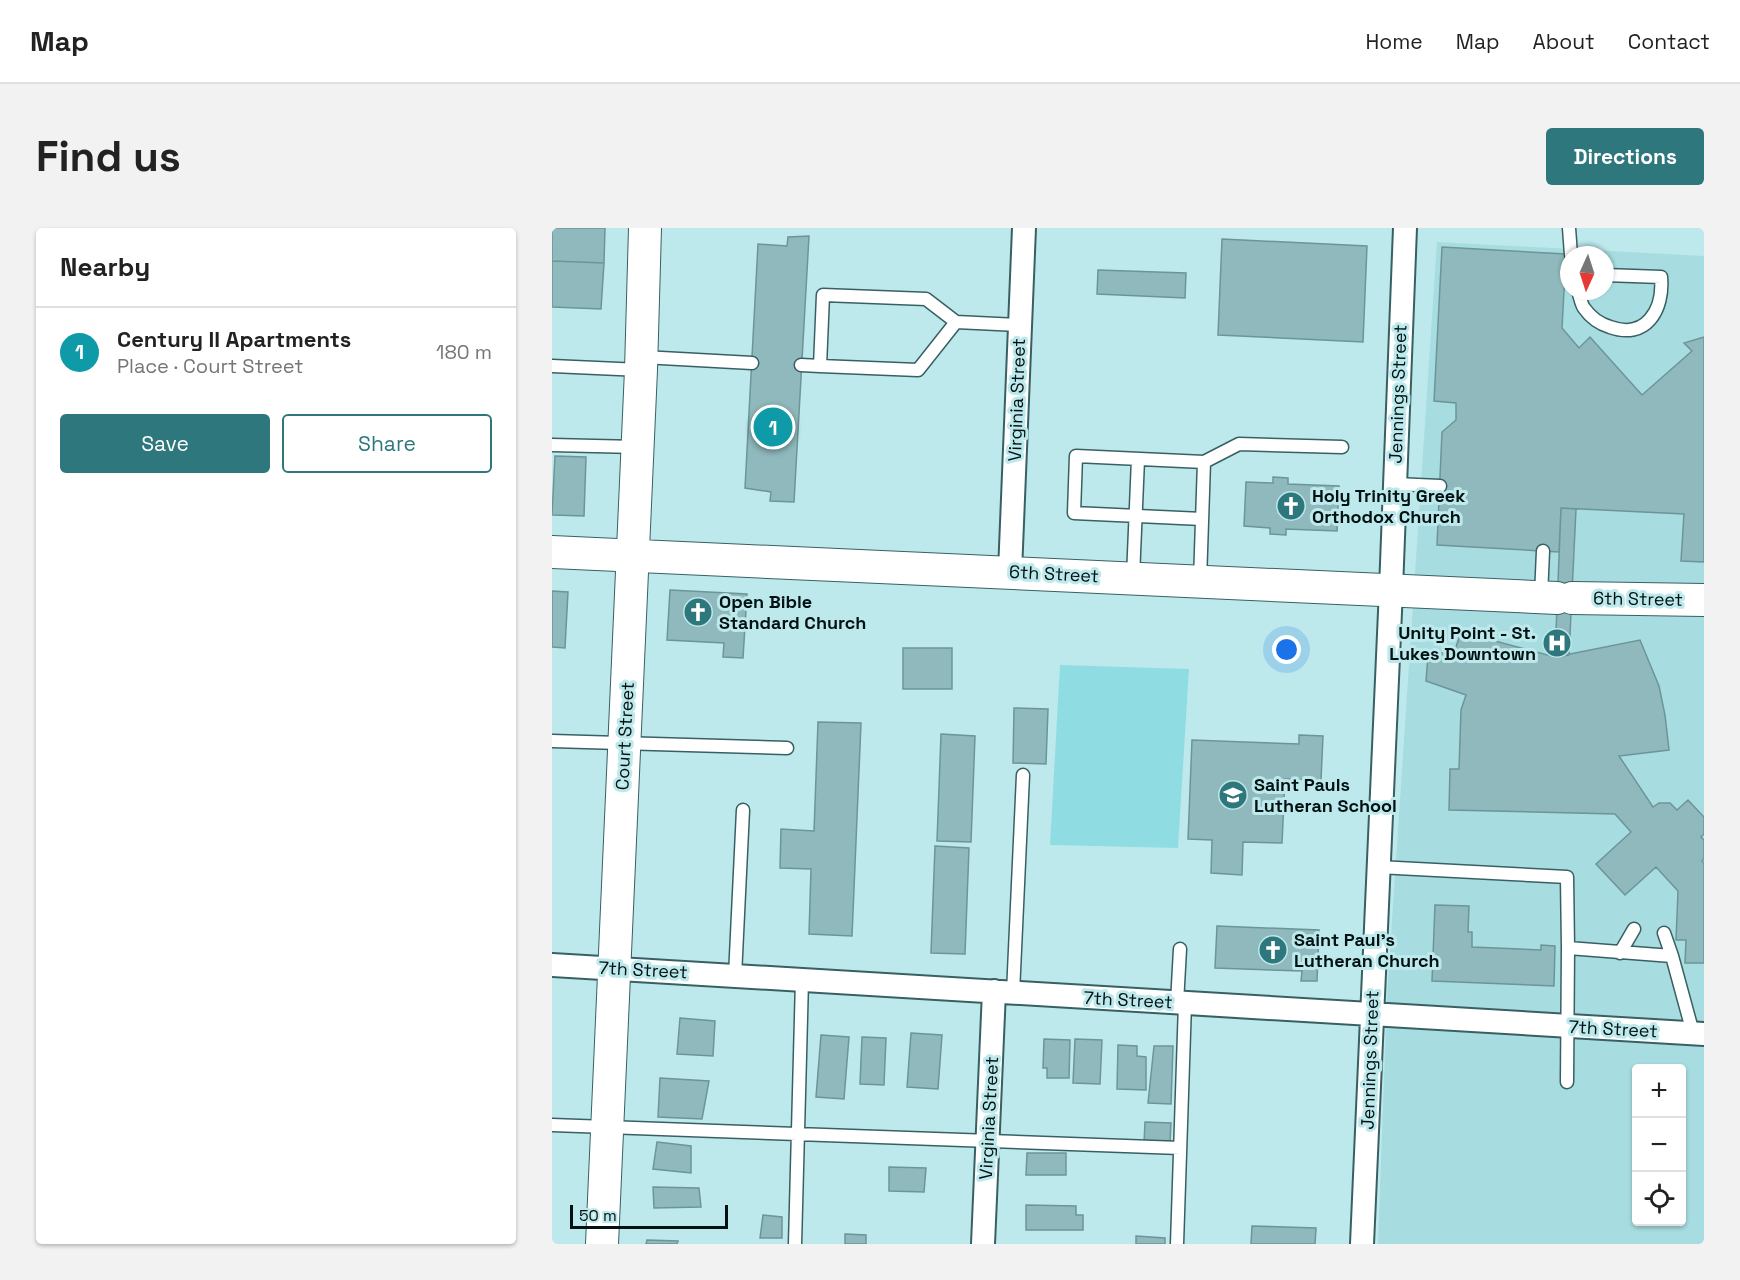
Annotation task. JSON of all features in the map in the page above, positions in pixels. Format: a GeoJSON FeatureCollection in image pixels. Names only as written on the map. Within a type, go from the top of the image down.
{"type":"FeatureCollection","features":[{"type":"Feature","properties":{"kind":"main road","name":"Court Street"},"geometry":{"type":"LineString","coordinates":[[602,1244],[638,447],[645,228]]}},
{"type":"Feature","properties":{"kind":"main road","name":"6th Street"},"geometry":{"type":"LineString","coordinates":[[552,552],[1557,598],[1704,600]]}},
{"type":"Feature","properties":{"kind":"street","name":"Virginia Street"},"geometry":{"type":"LineString","coordinates":[[1010,572],[1024,228]]}},
{"type":"Feature","properties":{"kind":"street","name":"Jennings Street"},"geometry":{"type":"LineString","coordinates":[[1362,1244],[1405,228]]}},
{"type":"Feature","properties":{"kind":"street","name":"7th Street"},"geometry":{"type":"LineString","coordinates":[[552,964],[1698,1034]]}},
{"type":"Feature","properties":{"kind":"street","name":"Virginia Street"},"geometry":{"type":"LineString","coordinates":[[983,1244],[987,1141],[1004,992]]}},
{"type":"Feature","properties":{"kind":"lane"},"geometry":{"type":"LineString","coordinates":[[1569,228],[1570,246]]}},
{"type":"Feature","properties":{"kind":"lane"},"geometry":{"type":"LineString","coordinates":[[1581,300],[1583,308],[1600,324],[1622,331],[1637,328],[1650,321],[1659,306],[1663,293],[1661,277],[1614,275]]}},
{"type":"Feature","properties":{"kind":"lane"},"geometry":{"type":"LineString","coordinates":[[820,366],[823,295],[926,299],[956,321],[1020,325]]}},
{"type":"Feature","properties":{"kind":"lane"},"geometry":{"type":"LineString","coordinates":[[801,365],[918,370],[956,321]]}},
{"type":"Feature","properties":{"kind":"lane"},"geometry":{"type":"LineString","coordinates":[[552,366],[752,363]]}},
{"type":"Feature","properties":{"kind":"lane"},"geometry":{"type":"LineString","coordinates":[[1202,519],[1074,513],[1076,456],[1204,462],[1239,444],[1342,447]]}},
{"type":"Feature","properties":{"kind":"lane"},"geometry":{"type":"LineString","coordinates":[[552,445],[638,447]]}},
{"type":"Feature","properties":{"kind":"lane"},"geometry":{"type":"LineString","coordinates":[[1133,578],[1138,459]]}},
{"type":"Feature","properties":{"kind":"lane"},"geometry":{"type":"LineString","coordinates":[[1200,581],[1204,462]]}},
{"type":"Feature","properties":{"kind":"lane"},"geometry":{"type":"LineString","coordinates":[[1395,484],[1440,486]]}},
{"type":"Feature","properties":{"kind":"lane"},"geometry":{"type":"LineString","coordinates":[[1542,551],[1557,598]]}},
{"type":"Feature","properties":{"kind":"lane"},"geometry":{"type":"LineString","coordinates":[[552,741],[787,748]]}},
{"type":"Feature","properties":{"kind":"lane"},"geometry":{"type":"LineString","coordinates":[[1004,992],[1023,775]]}},
{"type":"Feature","properties":{"kind":"lane"},"geometry":{"type":"LineString","coordinates":[[735,976],[743,810]]}},
{"type":"Feature","properties":{"kind":"lane"},"geometry":{"type":"LineString","coordinates":[[1378,867],[1567,877],[1567,1083]]}},
{"type":"Feature","properties":{"kind":"lane"},"geometry":{"type":"LineString","coordinates":[[1620,953],[1634,929]]}},
{"type":"Feature","properties":{"kind":"lane"},"geometry":{"type":"LineString","coordinates":[[1664,933],[1698,1034]]}},
{"type":"Feature","properties":{"kind":"lane"},"geometry":{"type":"LineString","coordinates":[[1568,948],[1672,956]]}},
{"type":"Feature","properties":{"kind":"lane"},"geometry":{"type":"LineString","coordinates":[[1177,1244],[1180,1148],[1180,949]]}},
{"type":"Feature","properties":{"kind":"lane"},"geometry":{"type":"LineString","coordinates":[[795,1244],[802,980]]}},
{"type":"Feature","properties":{"kind":"lane"},"geometry":{"type":"LineString","coordinates":[[552,1125],[1180,1148]]}},
{"type":"Feature","properties":{"kind":"shaded area","name":"Unity Point - St. Lukes Downtown"},"geometry":{"type":"Polygon","coordinates":[[[1437,242],[1560,248],[1560,300],[1614,300],[1614,251],[1704,256],[1704,1244],[1378,1244],[1387,996],[1437,242]]]}},
{"type":"Feature","properties":{"kind":"shaded area"},"geometry":{"type":"Polygon","coordinates":[[[1060,665],[1189,669],[1178,848],[1050,845],[1060,665]]]}},
{"type":"Feature","properties":{"kind":"building"},"geometry":{"type":"Polygon","coordinates":[[[552,228],[605,228],[604,263],[552,261],[552,228]]]}},
{"type":"Feature","properties":{"kind":"building"},"geometry":{"type":"Polygon","coordinates":[[[809,236],[794,502],[770,501],[771,492],[745,488],[758,244],[787,246],[788,237],[809,236]]]}},
{"type":"Feature","properties":{"kind":"building"},"geometry":{"type":"Polygon","coordinates":[[[1222,239],[1367,246],[1363,342],[1218,335],[1222,239]]]}},
{"type":"Feature","properties":{"kind":"building"},"geometry":{"type":"Polygon","coordinates":[[[1442,247],[1560,254],[1560,300],[1564,300],[1562,328],[1579,348],[1590,337],[1642,395],[1692,351],[1684,343],[1704,337],[1704,562],[1681,561],[1684,514],[1561,508],[1559,552],[1437,545],[1442,432],[1456,420],[1456,403],[1434,401],[1442,247]]]}},
{"type":"Feature","properties":{"kind":"building"},"geometry":{"type":"Polygon","coordinates":[[[552,261],[604,263],[601,309],[552,307],[552,261]]]}},
{"type":"Feature","properties":{"kind":"building"},"geometry":{"type":"Polygon","coordinates":[[[1098,270],[1186,273],[1185,298],[1097,294],[1098,270]]]}},
{"type":"Feature","properties":{"kind":"building"},"geometry":{"type":"Polygon","coordinates":[[[555,456],[586,457],[584,516],[552,515],[555,456]]]}},
{"type":"Feature","properties":{"kind":"building","name":"Holy Trinity Greek Orthodox Church"},"geometry":{"type":"Polygon","coordinates":[[[1273,477],[1288,478],[1288,484],[1339,486],[1337,531],[1286,529],[1286,535],[1270,534],[1270,528],[1244,526],[1246,482],[1273,483],[1273,477]]]}},
{"type":"Feature","properties":{"kind":"building"},"geometry":{"type":"Polygon","coordinates":[[[1561,508],[1576,509],[1569,655],[1555,657],[1561,508]]]}},
{"type":"Feature","properties":{"kind":"building"},"geometry":{"type":"Polygon","coordinates":[[[670,590],[747,594],[743,658],[723,657],[724,643],[667,640],[670,590]]]}},
{"type":"Feature","properties":{"kind":"building"},"geometry":{"type":"Polygon","coordinates":[[[552,591],[568,592],[565,648],[552,647],[552,591]]]}},
{"type":"Feature","properties":{"kind":"building"},"geometry":{"type":"Polygon","coordinates":[[[1461,632],[1555,657],[1640,640],[1659,686],[1669,750],[1619,756],[1653,807],[1659,803],[1670,803],[1677,810],[1688,800],[1704,817],[1704,834],[1701,837],[1704,840],[1704,859],[1702,861],[1704,863],[1704,963],[1685,963],[1686,940],[1676,940],[1678,891],[1656,867],[1625,895],[1596,864],[1631,832],[1615,814],[1449,810],[1450,769],[1459,769],[1461,710],[1466,695],[1426,681],[1428,656],[1455,650],[1461,632]]]}},
{"type":"Feature","properties":{"kind":"building"},"geometry":{"type":"Polygon","coordinates":[[[903,648],[952,648],[952,689],[903,689],[903,648]]]}},
{"type":"Feature","properties":{"kind":"building"},"geometry":{"type":"Polygon","coordinates":[[[1014,708],[1048,709],[1046,764],[1013,763],[1014,708]]]}},
{"type":"Feature","properties":{"kind":"building"},"geometry":{"type":"Polygon","coordinates":[[[818,722],[861,723],[852,936],[809,934],[811,869],[780,868],[781,829],[814,831],[818,722]]]}},
{"type":"Feature","properties":{"kind":"building"},"geometry":{"type":"Polygon","coordinates":[[[941,734],[975,736],[971,842],[937,841],[941,734]]]}},
{"type":"Feature","properties":{"kind":"building"},"geometry":{"type":"Polygon","coordinates":[[[1299,735],[1323,736],[1321,780],[1285,779],[1282,843],[1243,842],[1242,875],[1211,873],[1212,840],[1188,839],[1192,740],[1299,744],[1299,735]]]}},
{"type":"Feature","properties":{"kind":"building"},"geometry":{"type":"Polygon","coordinates":[[[935,846],[969,848],[965,954],[931,953],[935,846]]]}},
{"type":"Feature","properties":{"kind":"building"},"geometry":{"type":"Polygon","coordinates":[[[1435,905],[1469,906],[1468,932],[1472,932],[1472,947],[1541,950],[1541,945],[1555,946],[1554,986],[1432,981],[1435,905]]]}},
{"type":"Feature","properties":{"kind":"building"},"geometry":{"type":"Polygon","coordinates":[[[1217,926],[1319,930],[1317,981],[1301,981],[1302,971],[1215,968],[1217,926]]]}},
{"type":"Feature","properties":{"kind":"building"},"geometry":{"type":"Polygon","coordinates":[[[680,1018],[715,1021],[713,1056],[677,1054],[680,1018]]]}},
{"type":"Feature","properties":{"kind":"building"},"geometry":{"type":"Polygon","coordinates":[[[911,1033],[942,1035],[938,1089],[907,1087],[911,1033]]]}},
{"type":"Feature","properties":{"kind":"building"},"geometry":{"type":"Polygon","coordinates":[[[821,1035],[849,1037],[844,1099],[816,1097],[821,1035]]]}},
{"type":"Feature","properties":{"kind":"building"},"geometry":{"type":"Polygon","coordinates":[[[862,1037],[886,1038],[884,1085],[860,1084],[862,1037]]]}},
{"type":"Feature","properties":{"kind":"building"},"geometry":{"type":"Polygon","coordinates":[[[1044,1039],[1070,1040],[1069,1078],[1047,1078],[1047,1068],[1043,1068],[1044,1039]]]}},
{"type":"Feature","properties":{"kind":"building"},"geometry":{"type":"Polygon","coordinates":[[[1075,1039],[1102,1040],[1100,1084],[1073,1083],[1075,1039]]]}},
{"type":"Feature","properties":{"kind":"building"},"geometry":{"type":"Polygon","coordinates":[[[1118,1045],[1137,1046],[1137,1056],[1146,1057],[1146,1090],[1117,1089],[1118,1045]]]}},
{"type":"Feature","properties":{"kind":"building"},"geometry":{"type":"Polygon","coordinates":[[[1154,1046],[1173,1046],[1171,1104],[1148,1103],[1154,1046]]]}},
{"type":"Feature","properties":{"kind":"building"},"geometry":{"type":"Polygon","coordinates":[[[660,1078],[709,1081],[702,1119],[658,1117],[660,1078]]]}},
{"type":"Feature","properties":{"kind":"building"},"geometry":{"type":"Polygon","coordinates":[[[1145,1122],[1171,1123],[1170,1143],[1144,1143],[1145,1122]]]}},
{"type":"Feature","properties":{"kind":"building"},"geometry":{"type":"Polygon","coordinates":[[[657,1142],[691,1146],[691,1173],[653,1169],[657,1142]]]}},
{"type":"Feature","properties":{"kind":"building"},"geometry":{"type":"Polygon","coordinates":[[[1027,1153],[1066,1153],[1066,1175],[1026,1175],[1027,1153]]]}},
{"type":"Feature","properties":{"kind":"building"},"geometry":{"type":"Polygon","coordinates":[[[889,1167],[926,1168],[924,1192],[889,1191],[889,1167]]]}},
{"type":"Feature","properties":{"kind":"building"},"geometry":{"type":"Polygon","coordinates":[[[653,1187],[699,1188],[701,1207],[654,1208],[653,1187]]]}},
{"type":"Feature","properties":{"kind":"building"},"geometry":{"type":"Polygon","coordinates":[[[1026,1205],[1076,1206],[1076,1215],[1083,1215],[1083,1230],[1026,1230],[1026,1205]]]}},
{"type":"Feature","properties":{"kind":"building"},"geometry":{"type":"Polygon","coordinates":[[[763,1215],[782,1217],[782,1238],[760,1238],[763,1215]]]}},
{"type":"Feature","properties":{"kind":"building"},"geometry":{"type":"Polygon","coordinates":[[[1252,1226],[1316,1228],[1315,1244],[1251,1244],[1252,1226]]]}},
{"type":"Feature","properties":{"kind":"building"},"geometry":{"type":"Polygon","coordinates":[[[845,1234],[866,1235],[866,1244],[845,1244],[845,1234]]]}},
{"type":"Feature","properties":{"kind":"building"},"geometry":{"type":"Polygon","coordinates":[[[1136,1236],[1165,1238],[1165,1244],[1136,1244],[1136,1236]]]}},
{"type":"Feature","properties":{"kind":"building"},"geometry":{"type":"Polygon","coordinates":[[[647,1240],[678,1241],[677,1244],[646,1244],[647,1240]]]}},
{"type":"Feature","properties":{"kind":"place","name":"Century II Apartments"},"geometry":{"type":"Point","coordinates":[773,427]}},
{"type":"Feature","properties":{"kind":"place","name":"Holy Trinity Greek Orthodox Church"},"geometry":{"type":"Point","coordinates":[1291,506]}},
{"type":"Feature","properties":{"kind":"place","name":"Open Bible Standard Church"},"geometry":{"type":"Point","coordinates":[698,612]}},
{"type":"Feature","properties":{"kind":"place","name":"Unity Point - St. Lukes Downtown"},"geometry":{"type":"Point","coordinates":[1557,643]}},
{"type":"Feature","properties":{"kind":"place","name":"Saint Pauls Lutheran School"},"geometry":{"type":"Point","coordinates":[1233,795]}},
{"type":"Feature","properties":{"kind":"place","name":"Saint Paul's Lutheran Church"},"geometry":{"type":"Point","coordinates":[1273,950]}}]}
